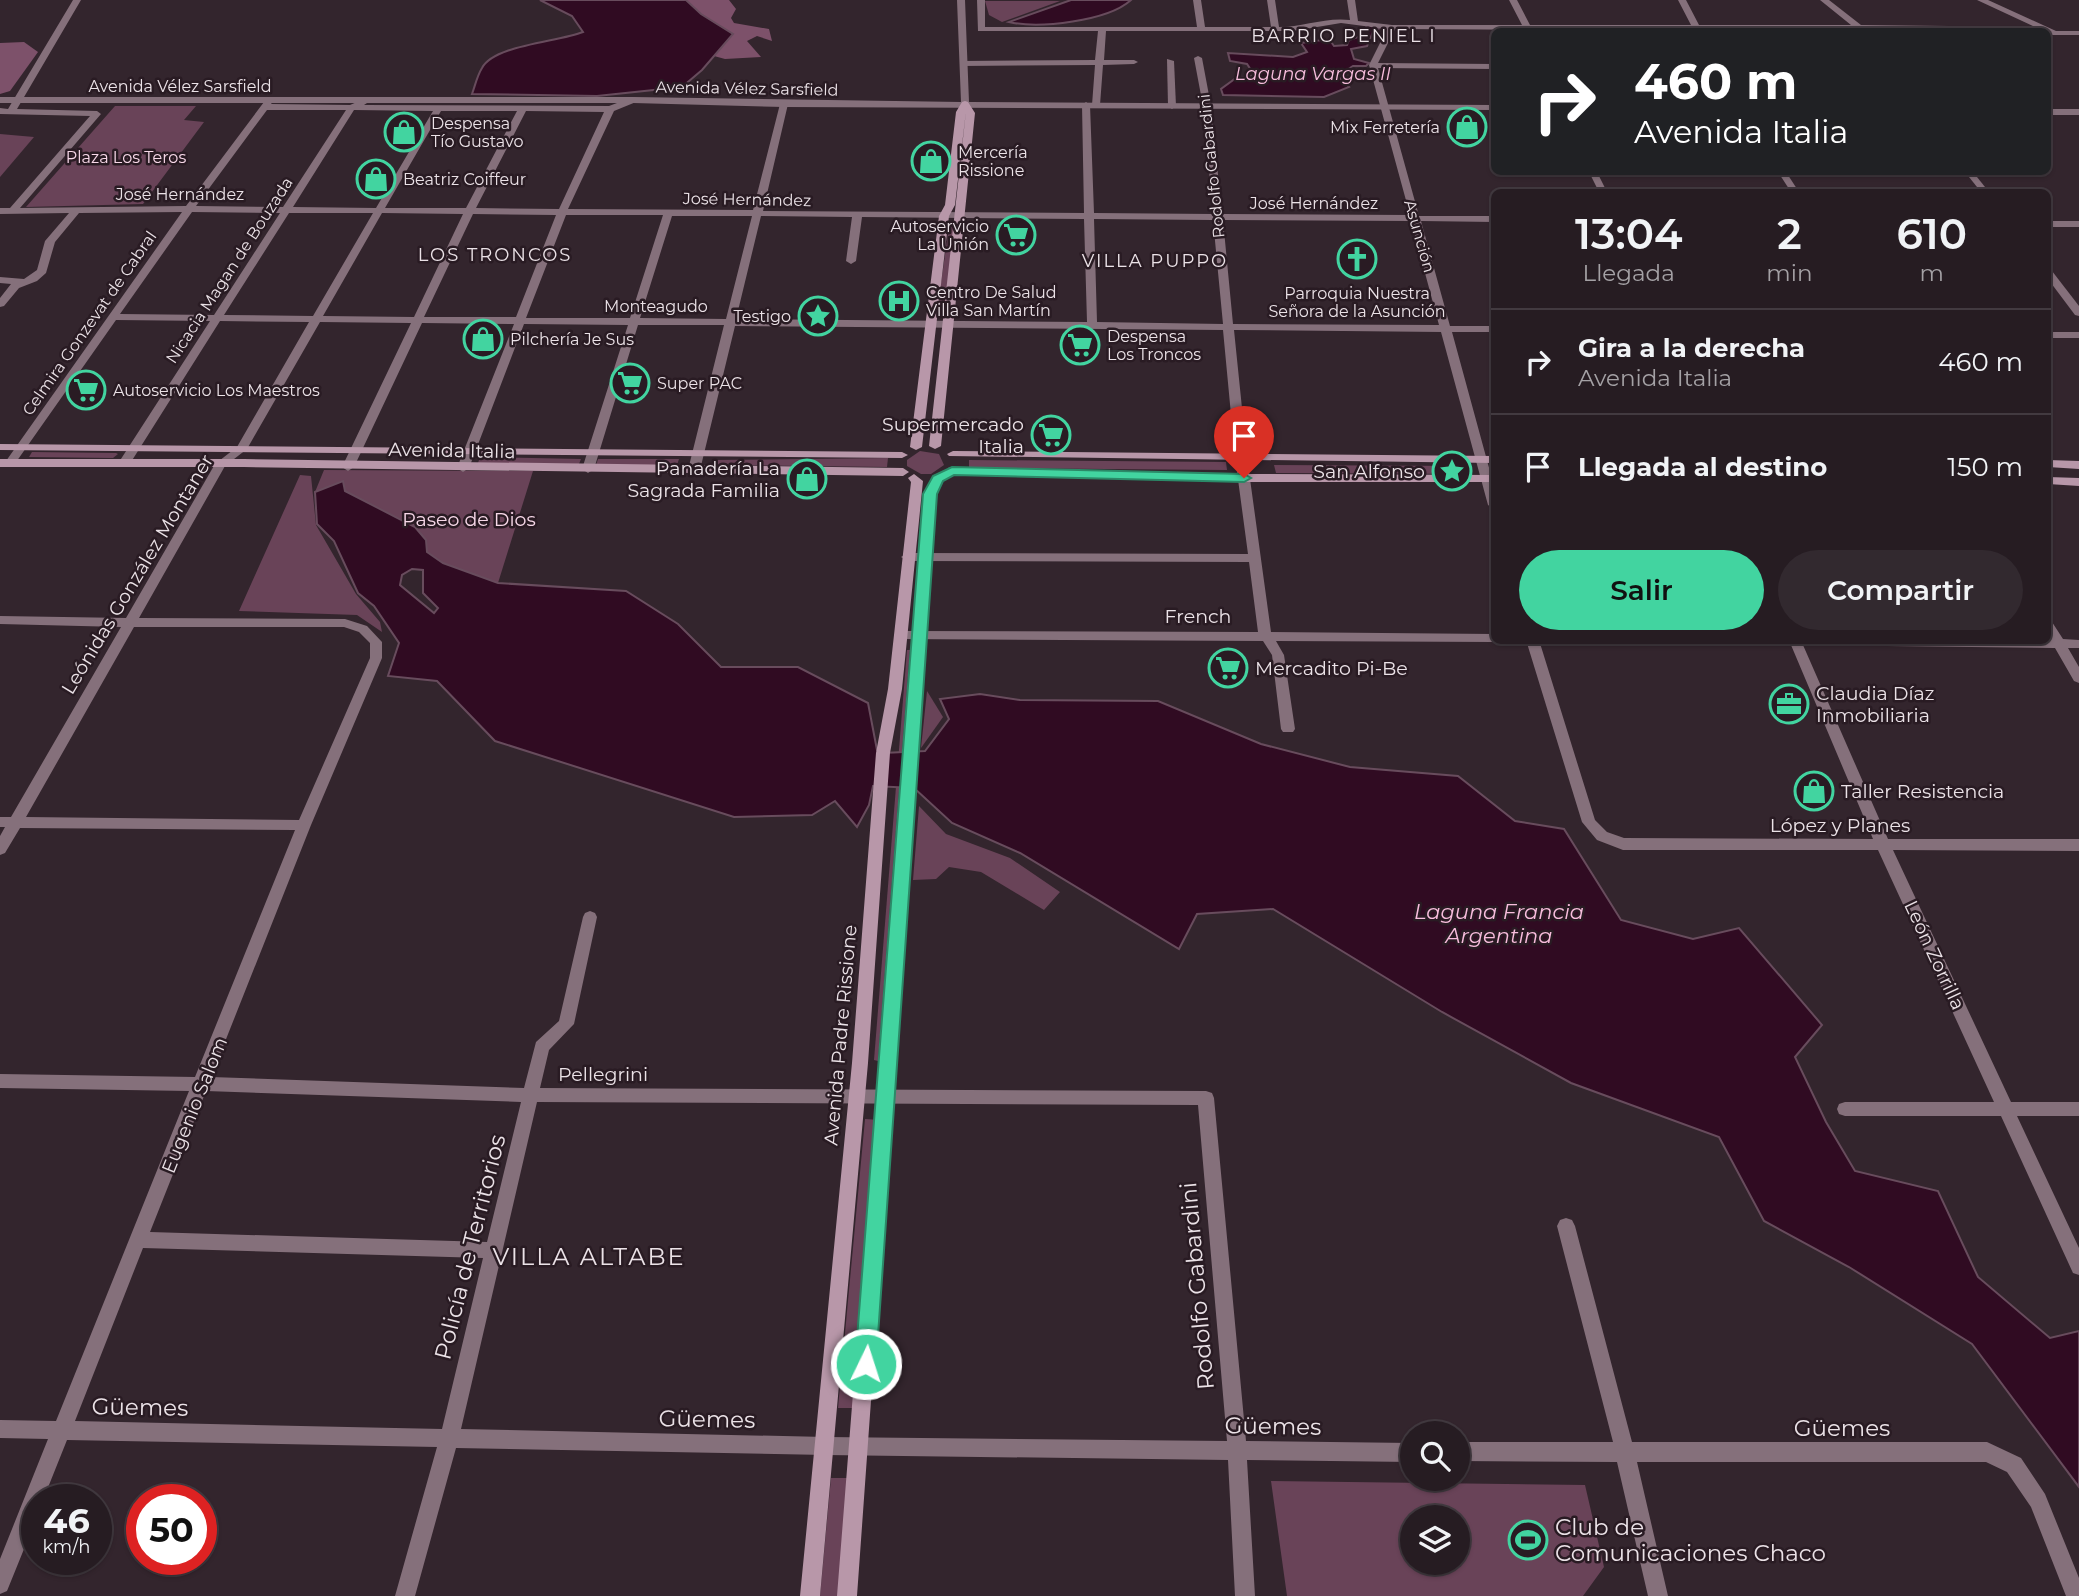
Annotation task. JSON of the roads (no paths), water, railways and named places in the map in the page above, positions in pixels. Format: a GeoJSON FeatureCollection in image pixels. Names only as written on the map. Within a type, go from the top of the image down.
{"type":"FeatureCollection","features":[{"type":"Feature","properties":{"kind":"main road"},"geometry":{"type":"LineString","coordinates":[[916,447],[944,216],[950,205],[960,112],[965,105],[971,113],[936,446]]}},
{"type":"Feature","properties":{"kind":"main road"},"geometry":{"type":"LineString","coordinates":[[902,455],[916,447],[936,446],[953,454],[1488,460]]}},
{"type":"Feature","properties":{"kind":"main road","name":"Avenida Italia"},"geometry":{"type":"LineString","coordinates":[[0,447],[358,450],[470,454],[902,455]]}},
{"type":"Feature","properties":{"kind":"main road"},"geometry":{"type":"LineString","coordinates":[[952,471],[956,462],[953,454]]}},
{"type":"Feature","properties":{"kind":"main road","name":"Avenida Padre Rissione"},"geometry":{"type":"LineString","coordinates":[[810,1596],[826,1446],[883,753],[901,635],[917,481],[899,465],[902,455]]}},
{"type":"Feature","properties":{"kind":"main road","name":"Avenida Italia"},"geometry":{"type":"LineString","coordinates":[[5,463],[125,462],[694,470],[938,478]]}},
{"type":"Feature","properties":{"kind":"main road"},"geometry":{"type":"LineString","coordinates":[[2051,464],[2079,465]]}},
{"type":"Feature","properties":{"kind":"main road"},"geometry":{"type":"LineString","coordinates":[[847,1596],[922,634],[930,494],[938,478],[952,471],[1244,478],[1491,479]]}},
{"type":"Feature","properties":{"kind":"main road"},"geometry":{"type":"LineString","coordinates":[[2051,481],[2079,482]]}},
{"type":"Feature","properties":{"kind":"street"},"geometry":{"type":"LineString","coordinates":[[11,111],[77,0]]}},
{"type":"Feature","properties":{"kind":"street"},"geometry":{"type":"LineString","coordinates":[[961,0],[964,23],[965,105]]}},
{"type":"Feature","properties":{"kind":"street"},"geometry":{"type":"LineString","coordinates":[[981,0],[981,26]]}},
{"type":"Feature","properties":{"kind":"street"},"geometry":{"type":"LineString","coordinates":[[1197,0],[1201,29]]}},
{"type":"Feature","properties":{"kind":"street"},"geometry":{"type":"LineString","coordinates":[[1271,0],[1275,29]]}},
{"type":"Feature","properties":{"kind":"street"},"geometry":{"type":"LineString","coordinates":[[1351,0],[1354,21]]}},
{"type":"Feature","properties":{"kind":"street"},"geometry":{"type":"LineString","coordinates":[[1513,0],[1528,28]]}},
{"type":"Feature","properties":{"kind":"street"},"geometry":{"type":"LineString","coordinates":[[1682,0],[1698,28]]}},
{"type":"Feature","properties":{"kind":"street"},"geometry":{"type":"LineString","coordinates":[[1824,0],[1859,28]]}},
{"type":"Feature","properties":{"kind":"street"},"geometry":{"type":"LineString","coordinates":[[1981,0],[2044,28]]}},
{"type":"Feature","properties":{"kind":"street"},"geometry":{"type":"LineString","coordinates":[[2002,0],[2014,15]]}},
{"type":"Feature","properties":{"kind":"street"},"geometry":{"type":"LineString","coordinates":[[964,23],[981,26],[1275,29],[1354,21],[1392,27],[1491,29]]}},
{"type":"Feature","properties":{"kind":"street"},"geometry":{"type":"LineString","coordinates":[[1392,27],[1373,65],[1491,66]]}},
{"type":"Feature","properties":{"kind":"street"},"geometry":{"type":"LineString","coordinates":[[1092,327],[1087,217],[1091,105],[1102,28]]}},
{"type":"Feature","properties":{"kind":"street"},"geometry":{"type":"LineString","coordinates":[[2051,31],[2079,33]]}},
{"type":"Feature","properties":{"kind":"street","name":"Rodolfo Gabardini"},"geometry":{"type":"LineString","coordinates":[[1198,58],[1207,106],[1215,219],[1230,329],[1241,457],[1265,635],[1278,655],[1288,729]]}},
{"type":"Feature","properties":{"kind":"street"},"geometry":{"type":"LineString","coordinates":[[1170,61],[1172,106]]}},
{"type":"Feature","properties":{"kind":"street"},"geometry":{"type":"LineString","coordinates":[[963,64],[1134,62]]}},
{"type":"Feature","properties":{"kind":"street","name":"Asunción"},"geometry":{"type":"LineString","coordinates":[[1373,65],[1446,329],[1488,460],[1491,479]]}},
{"type":"Feature","properties":{"kind":"street","name":"Avenida Vélez Sarsfield"},"geometry":{"type":"LineString","coordinates":[[0,100],[610,109]]}},
{"type":"Feature","properties":{"kind":"street"},"geometry":{"type":"LineString","coordinates":[[463,468],[562,212],[610,109],[633,100]]}},
{"type":"Feature","properties":{"kind":"street","name":"Avenida Vélez Sarsfield"},"geometry":{"type":"LineString","coordinates":[[268,104],[633,100],[784,104],[1491,108]]}},
{"type":"Feature","properties":{"kind":"street"},"geometry":{"type":"LineString","coordinates":[[352,107],[366,101]]}},
{"type":"Feature","properties":{"kind":"street","name":"Celmira Gonzevat de Cabral"},"geometry":{"type":"LineString","coordinates":[[5,463],[22,447],[189,209],[268,104]]}},
{"type":"Feature","properties":{"kind":"street"},"geometry":{"type":"LineString","coordinates":[[694,470],[729,322],[759,215],[784,104]]}},
{"type":"Feature","properties":{"kind":"street","name":"Nicacia Magan de Bouzada"},"geometry":{"type":"LineString","coordinates":[[125,462],[352,107]]}},
{"type":"Feature","properties":{"kind":"street","name":"Leónidas González Montaner"},"geometry":{"type":"LineString","coordinates":[[0,849],[7,823],[220,464],[241,449],[439,107]]}},
{"type":"Feature","properties":{"kind":"street"},"geometry":{"type":"LineString","coordinates":[[348,467],[468,214],[523,108]]}},
{"type":"Feature","properties":{"kind":"street","name":"Avenida Vélez Sarsfield"},"geometry":{"type":"LineString","coordinates":[[0,111],[97,114],[13,211]]}},
{"type":"Feature","properties":{"kind":"street"},"geometry":{"type":"LineString","coordinates":[[2051,112],[2079,112]]}},
{"type":"Feature","properties":{"kind":"street"},"geometry":{"type":"LineString","coordinates":[[1971,175],[1983,189]]}},
{"type":"Feature","properties":{"kind":"street","name":"José Hernández"},"geometry":{"type":"LineString","coordinates":[[0,211],[189,209],[468,214],[562,212],[1215,219],[1491,219]]}},
{"type":"Feature","properties":{"kind":"street"},"geometry":{"type":"LineString","coordinates":[[0,304],[15,286],[42,271],[50,241],[77,211]]}},
{"type":"Feature","properties":{"kind":"street"},"geometry":{"type":"LineString","coordinates":[[588,469],[668,214]]}},
{"type":"Feature","properties":{"kind":"street"},"geometry":{"type":"LineString","coordinates":[[850,261],[857,216]]}},
{"type":"Feature","properties":{"kind":"street"},"geometry":{"type":"LineString","coordinates":[[2051,224],[2079,224]]}},
{"type":"Feature","properties":{"kind":"street"},"geometry":{"type":"LineString","coordinates":[[2051,277],[2079,313]]}},
{"type":"Feature","properties":{"kind":"street"},"geometry":{"type":"LineString","coordinates":[[0,280],[24,282]]}},
{"type":"Feature","properties":{"kind":"street","name":"Monteagudo"},"geometry":{"type":"LineString","coordinates":[[112,317],[1491,330]]}},
{"type":"Feature","properties":{"kind":"street"},"geometry":{"type":"LineString","coordinates":[[2051,335],[2079,335]]}},
{"type":"Feature","properties":{"kind":"street"},"geometry":{"type":"LineString","coordinates":[[907,557],[1255,558]]}},
{"type":"Feature","properties":{"kind":"street"},"geometry":{"type":"LineString","coordinates":[[0,620],[127,623]]}},
{"type":"Feature","properties":{"kind":"street","name":"Eugenio Salom"},"geometry":{"type":"LineString","coordinates":[[0,1584],[304,825],[376,658],[376,642],[363,629],[345,623],[127,623]]}},
{"type":"Feature","properties":{"kind":"street"},"geometry":{"type":"LineString","coordinates":[[2051,630],[2079,678]]}},
{"type":"Feature","properties":{"kind":"street","name":"French"},"geometry":{"type":"LineString","coordinates":[[901,635],[1491,638]]}},
{"type":"Feature","properties":{"kind":"street","name":"López y Planes"},"geometry":{"type":"LineString","coordinates":[[1533,644],[1589,822],[1602,836],[1623,844],[2079,845]]}},
{"type":"Feature","properties":{"kind":"street","name":"León Zorrilla"},"geometry":{"type":"LineString","coordinates":[[1796,644],[1883,845],[2079,1267]]}},
{"type":"Feature","properties":{"kind":"street"},"geometry":{"type":"LineString","coordinates":[[2051,644],[2079,644]]}},
{"type":"Feature","properties":{"kind":"street"},"geometry":{"type":"LineString","coordinates":[[7,823],[304,825]]}},
{"type":"Feature","properties":{"kind":"street","name":"Policía de Territorios"},"geometry":{"type":"LineString","coordinates":[[405,1596],[449,1438],[492,1250],[533,1094],[542,1047],[566,1024],[590,917]]}},
{"type":"Feature","properties":{"kind":"street","name":"Pellegrini"},"geometry":{"type":"LineString","coordinates":[[0,1081],[533,1094],[1206,1098]]}},
{"type":"Feature","properties":{"kind":"street","name":"Rodolfo Gabardini"},"geometry":{"type":"LineString","coordinates":[[1206,1098],[1237,1450],[1245,1596]]}},
{"type":"Feature","properties":{"kind":"street"},"geometry":{"type":"LineString","coordinates":[[1845,1109],[2079,1109]]}},
{"type":"Feature","properties":{"kind":"street"},"geometry":{"type":"LineString","coordinates":[[1566,1226],[1625,1453],[1657,1596]]}},
{"type":"Feature","properties":{"kind":"street"},"geometry":{"type":"LineString","coordinates":[[139,1240],[492,1250]]}},
{"type":"Feature","properties":{"kind":"street","name":"Güemes"},"geometry":{"type":"LineString","coordinates":[[0,1429],[826,1446],[1400,1452]]}},
{"type":"Feature","properties":{"kind":"street","name":"Güemes"},"geometry":{"type":"LineString","coordinates":[[1470,1452],[1987,1452],[2014,1465],[2038,1501],[2076,1596]]}},
{"type":"Feature","properties":{"kind":"water"},"geometry":{"type":"Polygon","coordinates":[[[540,0],[686,0],[701,14],[733,34],[702,70],[682,87],[597,96],[472,94],[482,68],[499,54],[583,32],[572,16],[540,0]]]}},
{"type":"Feature","properties":{"kind":"water"},"geometry":{"type":"Polygon","coordinates":[[[1071,0],[1131,0],[1106,13],[1073,22],[1009,22],[1071,0]]]}},
{"type":"Feature","properties":{"kind":"water","name":"Laguna Vargas II"},"geometry":{"type":"Polygon","coordinates":[[[1366,25],[1380,28],[1373,32],[1367,46],[1351,49],[1354,59],[1369,63],[1366,66],[1353,66],[1338,76],[1349,87],[1324,97],[1223,95],[1221,89],[1236,78],[1255,76],[1247,64],[1230,61],[1228,53],[1293,57],[1307,52],[1301,43],[1329,39],[1334,46],[1347,45],[1349,40],[1367,34],[1366,25]]]}},
{"type":"Feature","properties":{"kind":"water","name":"Laguna Francia Argentina"},"geometry":{"type":"Polygon","coordinates":[[[343,481],[345,491],[415,527],[426,540],[427,552],[443,563],[498,583],[626,591],[678,624],[721,667],[798,667],[868,703],[877,750],[883,753],[925,751],[949,719],[940,699],[980,694],[1020,700],[1158,701],[1261,744],[1350,767],[1458,776],[1515,821],[1564,829],[1621,920],[1693,939],[1739,928],[1822,1025],[1795,1057],[1826,1122],[1855,1171],[1938,1191],[1978,1277],[2050,1338],[2079,1331],[2079,1487],[1972,1344],[1849,1267],[1764,1221],[1719,1137],[1571,1083],[1442,1012],[1273,909],[1197,914],[1179,949],[1020,853],[952,823],[914,788],[873,786],[869,805],[857,827],[835,801],[812,815],[734,817],[495,741],[437,681],[388,676],[399,643],[374,606],[358,593],[334,541],[317,524],[315,492],[343,481]],[[412,569],[402,575],[400,585],[434,613],[438,608],[423,593],[423,570],[412,569]]]}},
{"type":"Feature","properties":{"kind":"place","name":"Mix Ferretería"},"geometry":{"type":"Point","coordinates":[1467,127]}},
{"type":"Feature","properties":{"kind":"place","name":"Despensa Tío Gustavo"},"geometry":{"type":"Point","coordinates":[404,132]}},
{"type":"Feature","properties":{"kind":"place","name":"Mercería Rissione"},"geometry":{"type":"Point","coordinates":[931,161]}},
{"type":"Feature","properties":{"kind":"place","name":"Beatriz Coiffeur"},"geometry":{"type":"Point","coordinates":[376,179]}},
{"type":"Feature","properties":{"kind":"place","name":"Autoservicio La Unión"},"geometry":{"type":"Point","coordinates":[1016,235]}},
{"type":"Feature","properties":{"kind":"place","name":"Parroquia Nuestra Señora de la Asunción"},"geometry":{"type":"Point","coordinates":[1357,259]}},
{"type":"Feature","properties":{"kind":"place","name":"Centro De Salud Villa San Martín"},"geometry":{"type":"Point","coordinates":[899,301]}},
{"type":"Feature","properties":{"kind":"place","name":"Testigo"},"geometry":{"type":"Point","coordinates":[818,316]}},
{"type":"Feature","properties":{"kind":"place","name":"Pilchería Je Sus"},"geometry":{"type":"Point","coordinates":[483,339]}},
{"type":"Feature","properties":{"kind":"place","name":"Despensa Los Troncos"},"geometry":{"type":"Point","coordinates":[1080,345]}},
{"type":"Feature","properties":{"kind":"place","name":"Super PAC"},"geometry":{"type":"Point","coordinates":[630,383]}},
{"type":"Feature","properties":{"kind":"place","name":"Autoservicio Los Maestros"},"geometry":{"type":"Point","coordinates":[86,390]}},
{"type":"Feature","properties":{"kind":"place","name":"Supermercado Italia"},"geometry":{"type":"Point","coordinates":[1051,435]}},
{"type":"Feature","properties":{"kind":"place","name":"San Alfonso"},"geometry":{"type":"Point","coordinates":[1452,471]}},
{"type":"Feature","properties":{"kind":"place","name":"Panadería La Sagrada Familia"},"geometry":{"type":"Point","coordinates":[807,479]}},
{"type":"Feature","properties":{"kind":"place","name":"Mercadito Pi-Be"},"geometry":{"type":"Point","coordinates":[1228,668]}},
{"type":"Feature","properties":{"kind":"place","name":"Claudia Díaz Inmobiliaria"},"geometry":{"type":"Point","coordinates":[1789,704]}},
{"type":"Feature","properties":{"kind":"place","name":"Taller Resistencia"},"geometry":{"type":"Point","coordinates":[1814,791]}},
{"type":"Feature","properties":{"kind":"place","name":"Club de Comunicaciones Chaco"},"geometry":{"type":"Point","coordinates":[1528,1540]}},
{"type":"Feature","properties":{"kind":"district","name":"BARRIO PENIEL I"},"geometry":{"type":"Point","coordinates":[1344,36]}},
{"type":"Feature","properties":{"kind":"district","name":"LOS TRONCOS"},"geometry":{"type":"Point","coordinates":[495,255]}},
{"type":"Feature","properties":{"kind":"district","name":"VILLA PUPPO"},"geometry":{"type":"Point","coordinates":[1155,261]}},
{"type":"Feature","properties":{"kind":"district","name":"VILLA ALTABE"},"geometry":{"type":"Point","coordinates":[589,1257]}},
{"type":"Feature","properties":{"kind":"park label","name":"Plaza Los Teros"},"geometry":{"type":"Point","coordinates":[126,157]}},
{"type":"Feature","properties":{"kind":"park label","name":"Paseo de Dios"},"geometry":{"type":"Point","coordinates":[469,519]}}]}
